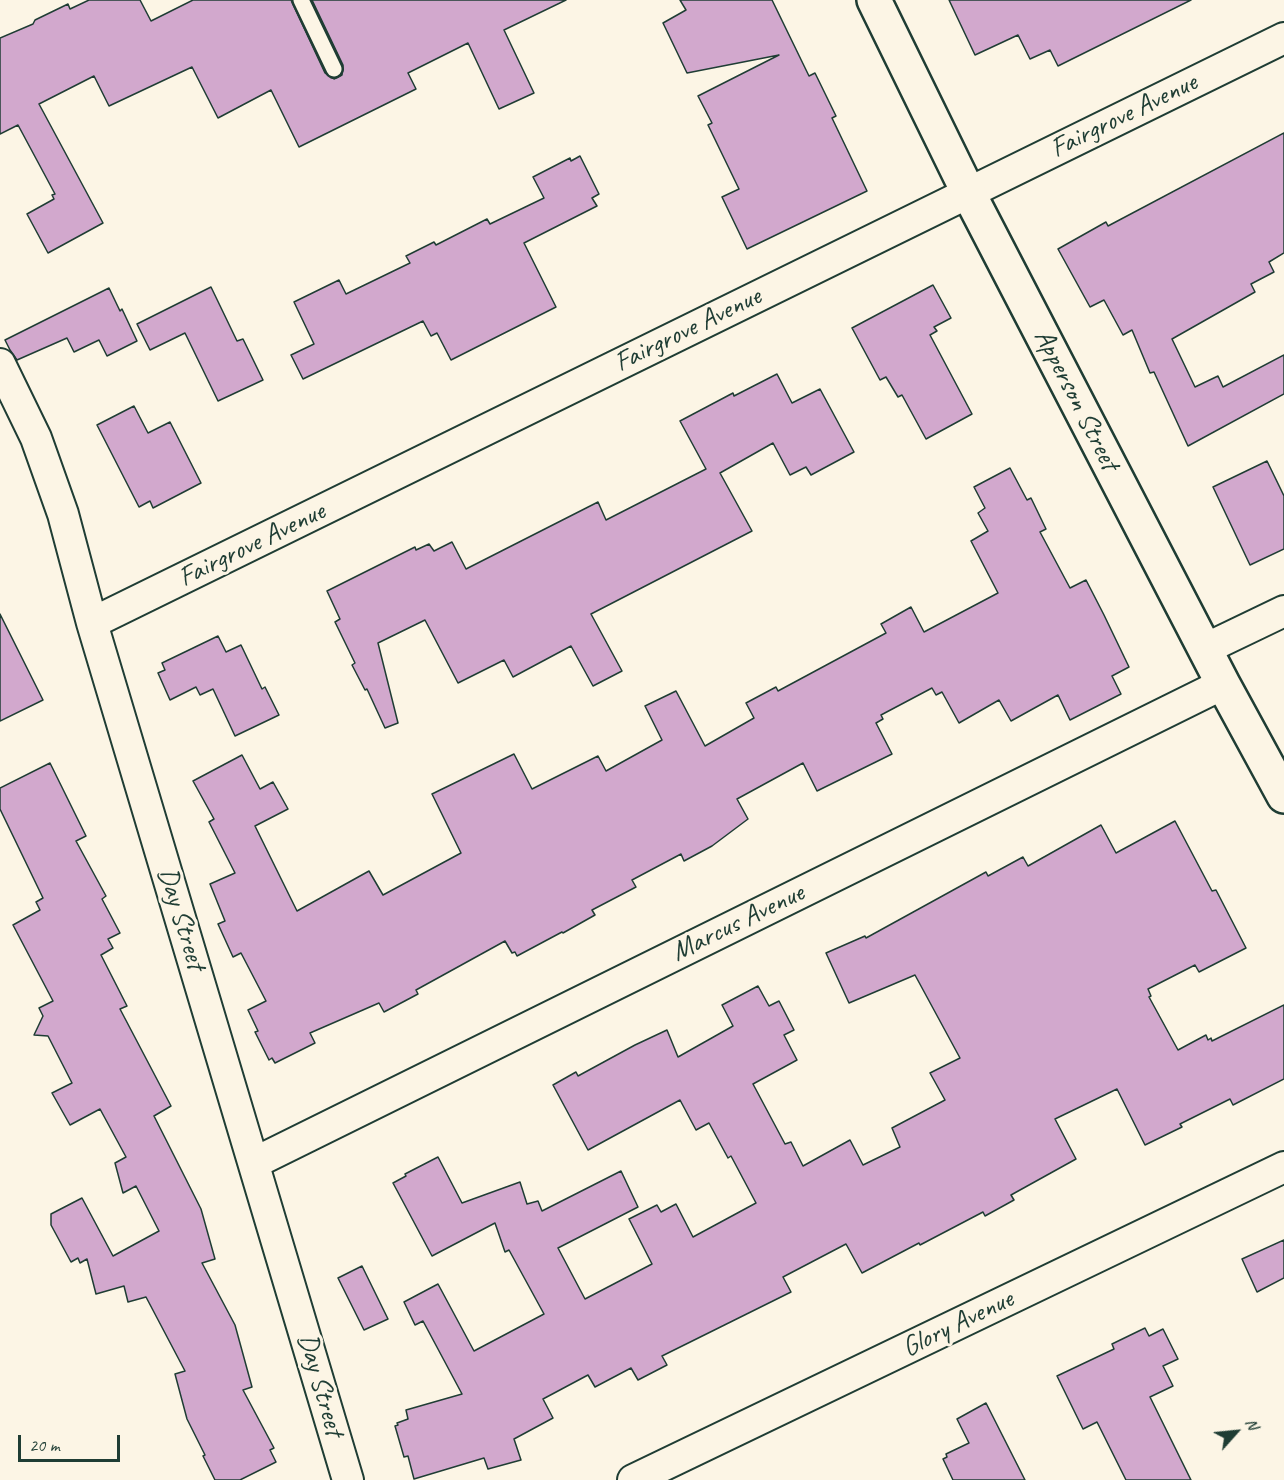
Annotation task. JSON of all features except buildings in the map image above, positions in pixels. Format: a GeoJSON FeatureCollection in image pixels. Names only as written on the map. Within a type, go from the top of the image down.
{"type":"FeatureCollection","features":[{"type":"Feature","properties":{"kind":"street","name":"Apperson Street"},"geometry":{"type":"LineString","coordinates":[[874,0],[968,192],[1205,650],[1284,796]]}},
{"type":"Feature","properties":{"kind":"street","name":"Fairgrove Avenue"},"geometry":{"type":"LineString","coordinates":[[92,623],[1284,38]]}},
{"type":"Feature","properties":{"kind":"street","name":"Day Street"},"geometry":{"type":"LineString","coordinates":[[0,364],[36,438],[63,514],[92,623],[348,1480]]}},
{"type":"Feature","properties":{"kind":"street"},"geometry":{"type":"LineString","coordinates":[[1205,650],[1284,611]]}},
{"type":"Feature","properties":{"kind":"street","name":"Marcus Avenue"},"geometry":{"type":"LineString","coordinates":[[254,1163],[1223,684]]}},
{"type":"Feature","properties":{"kind":"street","name":"Glory Avenue"},"geometry":{"type":"LineString","coordinates":[[633,1480],[1284,1167]]}},
{"type":"Feature","properties":{"kind":"lane"},"geometry":{"type":"LineString","coordinates":[[301,0],[334,69]]}}]}
